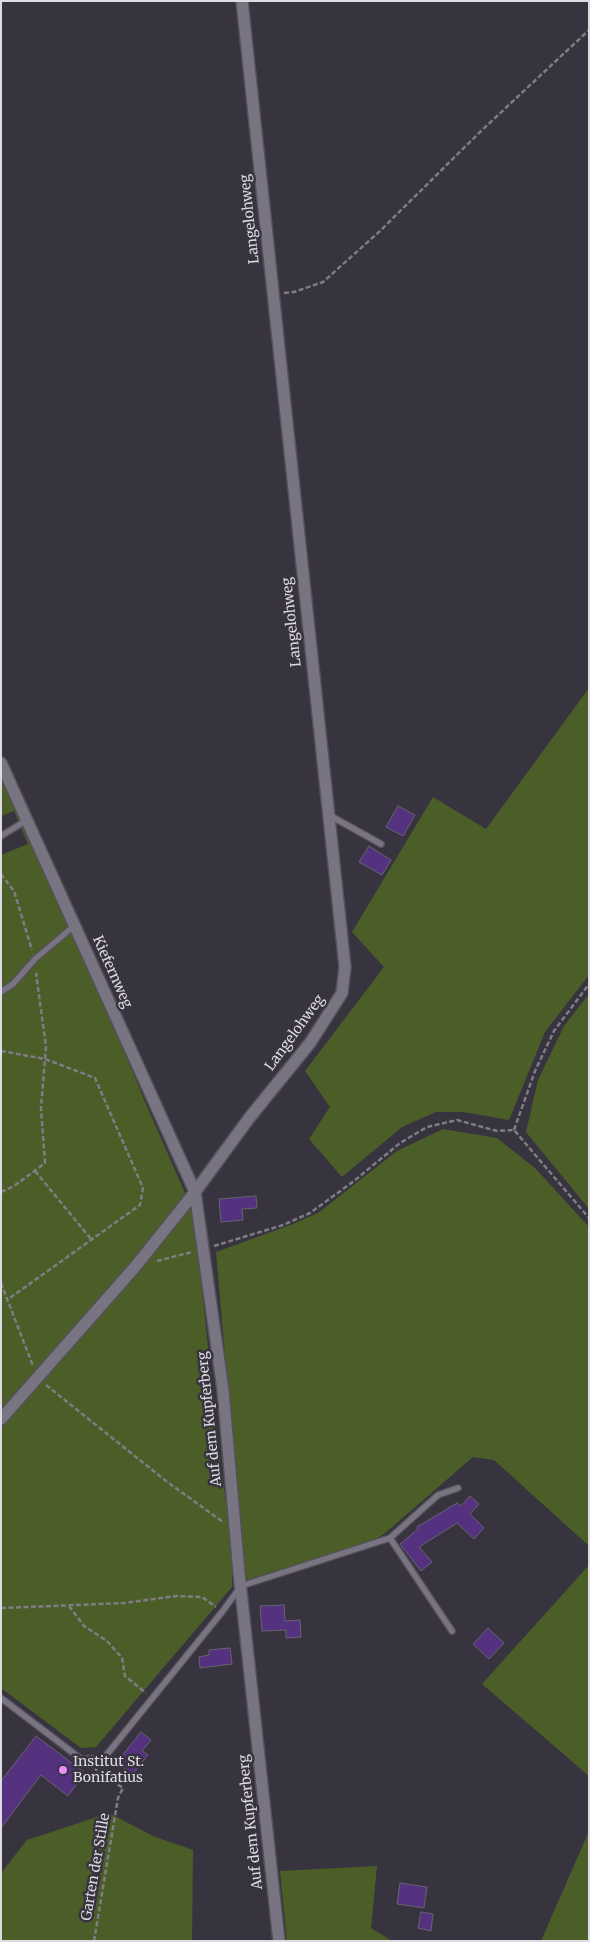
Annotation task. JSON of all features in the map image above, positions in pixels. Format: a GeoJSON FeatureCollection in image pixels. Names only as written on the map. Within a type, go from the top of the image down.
{"type":"FeatureCollection","features":[{"type":"Feature","properties":{"kind":"street","name":"Langelohweg"},"geometry":{"type":"LineString","coordinates":[[195,1192],[250,1117],[310,1043],[342,993],[345,966],[242,1]]}},
{"type":"Feature","properties":{"kind":"street","name":"Kiefernweg"},"geometry":{"type":"LineString","coordinates":[[1,763],[195,1192]]}},
{"type":"Feature","properties":{"kind":"street","name":"Auf dem Kupferberg"},"geometry":{"type":"LineString","coordinates":[[195,1192],[223,1390],[241,1586],[279,1941]]}},
{"type":"Feature","properties":{"kind":"street"},"geometry":{"type":"LineString","coordinates":[[1,1419],[135,1267],[195,1192]]}},
{"type":"Feature","properties":{"kind":"lane"},"geometry":{"type":"LineString","coordinates":[[328,814],[381,844]]}},
{"type":"Feature","properties":{"kind":"lane"},"geometry":{"type":"LineString","coordinates":[[1,836],[27,820]]}},
{"type":"Feature","properties":{"kind":"lane"},"geometry":{"type":"LineString","coordinates":[[1,992],[13,984],[35,959],[74,926]]}},
{"type":"Feature","properties":{"kind":"lane"},"geometry":{"type":"LineString","coordinates":[[1,1698],[81,1759],[104,1758],[241,1586],[390,1538],[438,1495],[458,1488]]}},
{"type":"Feature","properties":{"kind":"lane"},"geometry":{"type":"LineString","coordinates":[[390,1538],[452,1631]]}},
{"type":"Feature","properties":{"kind":"path"},"geometry":{"type":"LineString","coordinates":[[273,294],[294,292],[323,282],[380,231],[481,131],[589,30]]}},
{"type":"Feature","properties":{"kind":"path"},"geometry":{"type":"LineString","coordinates":[[1,874],[14,891],[35,959],[46,1047],[41,1108],[45,1163],[14,1186],[1,1192]]}},
{"type":"Feature","properties":{"kind":"path"},"geometry":{"type":"LineString","coordinates":[[514,1130],[535,1071],[554,1031],[589,984]]}},
{"type":"Feature","properties":{"kind":"path"},"geometry":{"type":"LineString","coordinates":[[1,1052],[45,1059],[95,1078],[143,1188],[140,1205],[7,1300]]}},
{"type":"Feature","properties":{"kind":"path"},"geometry":{"type":"LineString","coordinates":[[135,1267],[283,1225],[310,1213],[354,1181],[400,1143],[427,1127],[457,1120],[497,1131],[514,1130]]}},
{"type":"Feature","properties":{"kind":"path"},"geometry":{"type":"LineString","coordinates":[[514,1130],[589,1218]]}},
{"type":"Feature","properties":{"kind":"path"},"geometry":{"type":"LineString","coordinates":[[35,1170],[92,1238]]}},
{"type":"Feature","properties":{"kind":"path"},"geometry":{"type":"LineString","coordinates":[[1,1283],[37,1378],[166,1481],[236,1532]]}},
{"type":"Feature","properties":{"kind":"path"},"geometry":{"type":"LineString","coordinates":[[1,1608],[125,1603],[176,1596],[193,1596],[202,1597],[222,1612]]}},
{"type":"Feature","properties":{"kind":"path"},"geometry":{"type":"LineString","coordinates":[[69,1606],[84,1626],[107,1641],[122,1658],[124,1676],[152,1698]]}},
{"type":"Feature","properties":{"kind":"path","name":"Garten der Stille"},"geometry":{"type":"LineString","coordinates":[[81,1759],[123,1788],[118,1798],[94,1941]]}},
{"type":"Feature","properties":{"kind":"green space"},"geometry":{"type":"Polygon","coordinates":[[[589,688],[589,975],[545,1032],[509,1120],[463,1112],[436,1112],[402,1127],[342,1177],[309,1139],[330,1107],[305,1071],[384,967],[352,932],[433,797],[486,829],[589,688]]]}},
{"type":"Feature","properties":{"kind":"green space"},"geometry":{"type":"Polygon","coordinates":[[[1,777],[74,926],[145,1102],[194,1213],[219,1452],[232,1544],[232,1587],[96,1747],[81,1748],[1,1688],[1,855],[28,844],[14,811],[1,816],[1,777]]]}},
{"type":"Feature","properties":{"kind":"green space"},"geometry":{"type":"Polygon","coordinates":[[[589,994],[589,1209],[526,1132],[538,1080],[564,1026],[589,994]]]}},
{"type":"Feature","properties":{"kind":"green space"},"geometry":{"type":"Polygon","coordinates":[[[443,1129],[497,1138],[535,1168],[589,1227],[589,1546],[494,1460],[473,1457],[384,1534],[373,1541],[248,1580],[244,1574],[216,1252],[318,1213],[397,1151],[443,1129]]]}},
{"type":"Feature","properties":{"kind":"green space"},"geometry":{"type":"Polygon","coordinates":[[[589,1565],[589,1776],[482,1684],[589,1565]]]}},
{"type":"Feature","properties":{"kind":"green space"},"geometry":{"type":"Polygon","coordinates":[[[109,1813],[153,1836],[193,1850],[192,1941],[2,1941],[1,1873],[27,1840],[109,1813]]]}},
{"type":"Feature","properties":{"kind":"green space"},"geometry":{"type":"Polygon","coordinates":[[[589,1831],[589,1941],[541,1941],[589,1831]]]}},
{"type":"Feature","properties":{"kind":"green space"},"geometry":{"type":"Polygon","coordinates":[[[377,1866],[371,1928],[392,1941],[287,1941],[280,1871],[377,1866]]]}},
{"type":"Feature","properties":{"kind":"building"},"geometry":{"type":"Polygon","coordinates":[[[398,806],[415,815],[403,836],[386,827],[398,806]]]}},
{"type":"Feature","properties":{"kind":"building"},"geometry":{"type":"Polygon","coordinates":[[[369,846],[391,860],[382,875],[359,862],[369,846]]]}},
{"type":"Feature","properties":{"kind":"building"},"geometry":{"type":"Polygon","coordinates":[[[256,1196],[257,1208],[242,1209],[243,1220],[221,1222],[219,1199],[256,1196]]]}},
{"type":"Feature","properties":{"kind":"building"},"geometry":{"type":"Polygon","coordinates":[[[470,1496],[479,1504],[470,1514],[484,1528],[474,1539],[457,1523],[419,1547],[432,1562],[421,1571],[400,1544],[418,1529],[417,1527],[457,1503],[461,1506],[470,1496]]]}},
{"type":"Feature","properties":{"kind":"building"},"geometry":{"type":"Polygon","coordinates":[[[284,1605],[285,1621],[300,1620],[301,1637],[286,1638],[286,1630],[262,1631],[260,1606],[284,1605]]]}},
{"type":"Feature","properties":{"kind":"building"},"geometry":{"type":"Polygon","coordinates":[[[488,1628],[504,1643],[489,1659],[473,1644],[488,1628]]]}},
{"type":"Feature","properties":{"kind":"building"},"geometry":{"type":"Polygon","coordinates":[[[230,1648],[232,1664],[200,1668],[199,1657],[209,1655],[209,1650],[230,1648]]]}},
{"type":"Feature","properties":{"kind":"building"},"geometry":{"type":"Polygon","coordinates":[[[141,1732],[151,1740],[142,1751],[148,1755],[132,1775],[117,1762],[141,1732]]]}},
{"type":"Feature","properties":{"kind":"building"},"geometry":{"type":"Polygon","coordinates":[[[36,1736],[85,1773],[68,1796],[41,1775],[1,1828],[1,1781],[36,1736]]]}},
{"type":"Feature","properties":{"kind":"building"},"geometry":{"type":"Polygon","coordinates":[[[400,1883],[427,1887],[424,1908],[397,1904],[400,1883]]]}},
{"type":"Feature","properties":{"kind":"building"},"geometry":{"type":"Polygon","coordinates":[[[421,1912],[433,1914],[431,1931],[418,1928],[421,1912]]]}},
{"type":"Feature","properties":{"kind":"place","name":"Institut St. Bonifatius"},"geometry":{"type":"Point","coordinates":[63,1770]}}]}
